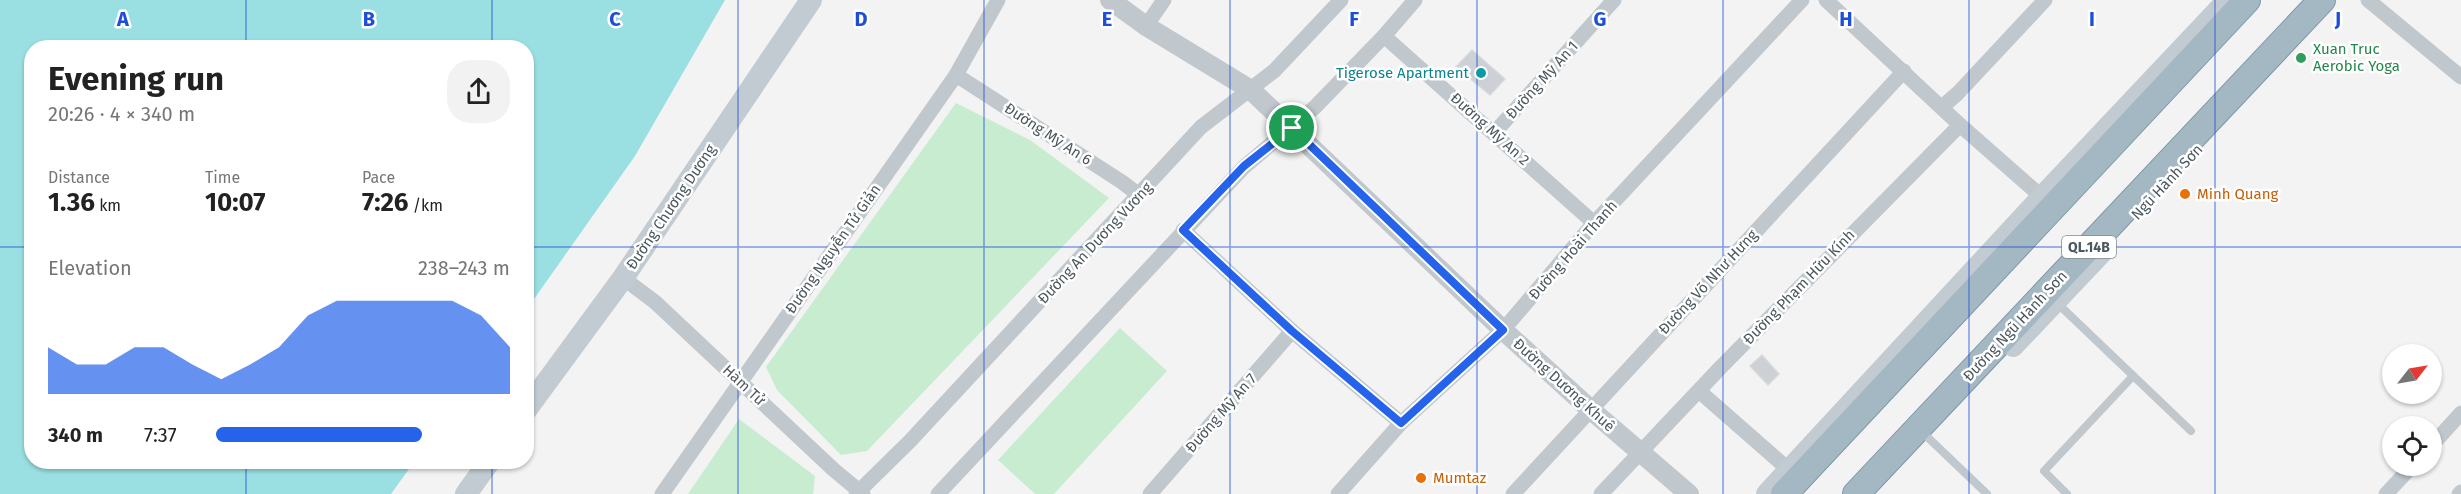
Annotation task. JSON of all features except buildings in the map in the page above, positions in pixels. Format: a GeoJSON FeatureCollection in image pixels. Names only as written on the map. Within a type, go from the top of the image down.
{"type":"FeatureCollection","features":[{"type":"Feature","properties":{"kind":"highway"},"geometry":{"type":"LineString","coordinates":[[1786,482],[2247,0]]}},
{"type":"Feature","properties":{"kind":"highway","name":"Đường Ngũ Hành Sơn"},"geometry":{"type":"LineString","coordinates":[[1856,494],[1923,433],[2322,0]]}},
{"type":"Feature","properties":{"kind":"main road","name":"Đường Chương Dương"},"geometry":{"type":"LineString","coordinates":[[534,399],[622,278],[811,0]]}},
{"type":"Feature","properties":{"kind":"main road"},"geometry":{"type":"LineString","coordinates":[[1767,494],[1786,482],[2042,197],[2228,0]]}},
{"type":"Feature","properties":{"kind":"main road","name":"Ngũ Hành Sơn"},"geometry":{"type":"LineString","coordinates":[[2050,297],[2337,0]]}},
{"type":"Feature","properties":{"kind":"main road"},"geometry":{"type":"LineString","coordinates":[[1871,494],[1923,433]]}},
{"type":"Feature","properties":{"kind":"main road"},"geometry":{"type":"LineString","coordinates":[[466,494],[484,469]]}},
{"type":"Feature","properties":{"kind":"street","name":"Đường Nguyễn Tử Giản"},"geometry":{"type":"LineString","coordinates":[[662,494],[956,75],[998,0]]}},
{"type":"Feature","properties":{"kind":"street","name":"Đường Dương Khuê"},"geometry":{"type":"LineString","coordinates":[[1110,0],[1146,26],[1251,90],[1503,330],[1590,410],[1689,494]]}},
{"type":"Feature","properties":{"kind":"street"},"geometry":{"type":"LineString","coordinates":[[1146,26],[1164,0]]}},
{"type":"Feature","properties":{"kind":"street","name":"Đường An Dương Vương"},"geometry":{"type":"LineString","coordinates":[[860,493],[1201,128],[1274,71],[1341,0]]}},
{"type":"Feature","properties":{"kind":"street"},"geometry":{"type":"LineString","coordinates":[[938,494],[1244,166],[1315,107],[1384,36],[1415,0]]}},
{"type":"Feature","properties":{"kind":"street","name":"Đường Mỹ An 1"},"geometry":{"type":"LineString","coordinates":[[1494,132],[1614,0]]}},
{"type":"Feature","properties":{"kind":"street","name":"Đường Hoài Thanh"},"geometry":{"type":"LineString","coordinates":[[1338,494],[1401,423],[1503,330],[1594,223],[1802,0]]}},
{"type":"Feature","properties":{"kind":"street"},"geometry":{"type":"LineString","coordinates":[[1826,0],[1960,125],[2042,197]]}},
{"type":"Feature","properties":{"kind":"street"},"geometry":{"type":"LineString","coordinates":[[1942,107],[1958,93],[2045,0]]}},
{"type":"Feature","properties":{"kind":"street"},"geometry":{"type":"LineString","coordinates":[[2368,0],[2461,77]]}},
{"type":"Feature","properties":{"kind":"street","name":"Đường Mỹ An 2"},"geometry":{"type":"LineString","coordinates":[[1384,36],[1594,223]]}},
{"type":"Feature","properties":{"kind":"street","name":"Đường Võ Như Hưng"},"geometry":{"type":"LineString","coordinates":[[1513,494],[1904,71]]}},
{"type":"Feature","properties":{"kind":"street","name":"Đường Mỹ An 6"},"geometry":{"type":"LineString","coordinates":[[956,75],[1139,195]]}},
{"type":"Feature","properties":{"kind":"street","name":"Đường Phạm Hữu Kính"},"geometry":{"type":"LineString","coordinates":[[1601,494],[1960,125]]}},
{"type":"Feature","properties":{"kind":"street"},"geometry":{"type":"LineString","coordinates":[[1183,230],[1292,331],[1401,423]]}},
{"type":"Feature","properties":{"kind":"street","name":"Hàm Tử"},"geometry":{"type":"LineString","coordinates":[[622,278],[655,302],[860,493]]}},
{"type":"Feature","properties":{"kind":"street","name":"Đường Mỹ An 7"},"geometry":{"type":"LineString","coordinates":[[1150,494],[1292,331]]}},
{"type":"Feature","properties":{"kind":"street"},"geometry":{"type":"LineString","coordinates":[[1699,391],[1786,482]]}},
{"type":"Feature","properties":{"kind":"street"},"geometry":{"type":"LineString","coordinates":[[2442,434],[2461,413]]}},
{"type":"Feature","properties":{"kind":"street"},"geometry":{"type":"LineString","coordinates":[[2386,494],[2403,476]]}},
{"type":"Feature","properties":{"kind":"lane"},"geometry":{"type":"LineString","coordinates":[[2050,297],[2191,431]]}},
{"type":"Feature","properties":{"kind":"lane"},"geometry":{"type":"LineString","coordinates":[[2067,494],[2044,471],[2133,376]]}},
{"type":"Feature","properties":{"kind":"lane"},"geometry":{"type":"LineString","coordinates":[[1923,433],[1987,494]]}},
{"type":"Feature","properties":{"kind":"green space"},"geometry":{"type":"Polygon","coordinates":[[[956,103],[1030,140],[1109,198],[867,451],[841,455],[777,390],[766,367],[956,103]]]}},
{"type":"Feature","properties":{"kind":"green space"},"geometry":{"type":"Polygon","coordinates":[[[1120,328],[1167,371],[1054,494],[1035,494],[998,460],[1120,328]]]}},
{"type":"Feature","properties":{"kind":"green space"},"geometry":{"type":"Polygon","coordinates":[[[739,419],[815,476],[813,494],[688,494],[739,419]]]}},
{"type":"Feature","properties":{"kind":"water"},"geometry":{"type":"Polygon","coordinates":[[[0,0],[725,0],[635,156],[534,299],[534,40],[24,40],[24,469],[409,469],[391,494],[0,494],[0,0]]]}},
{"type":"Feature","properties":{"kind":"place","name":"Xuan Truc Aerobic Yoga"},"geometry":{"type":"Point","coordinates":[2301,58]}},
{"type":"Feature","properties":{"kind":"place","name":"Tigerose Apartment"},"geometry":{"type":"Point","coordinates":[1481,73]}},
{"type":"Feature","properties":{"kind":"place","name":"Minh Quang"},"geometry":{"type":"Point","coordinates":[2185,194]}},
{"type":"Feature","properties":{"kind":"place","name":"Mumtaz"},"geometry":{"type":"Point","coordinates":[1421,478]}},
{"type":"Feature","properties":{"kind":"route"},"geometry":{"type":"LineString","coordinates":[[1292,128],[1503,330],[1401,423],[1292,331],[1183,230],[1244,166],[1292,128]]}}]}
